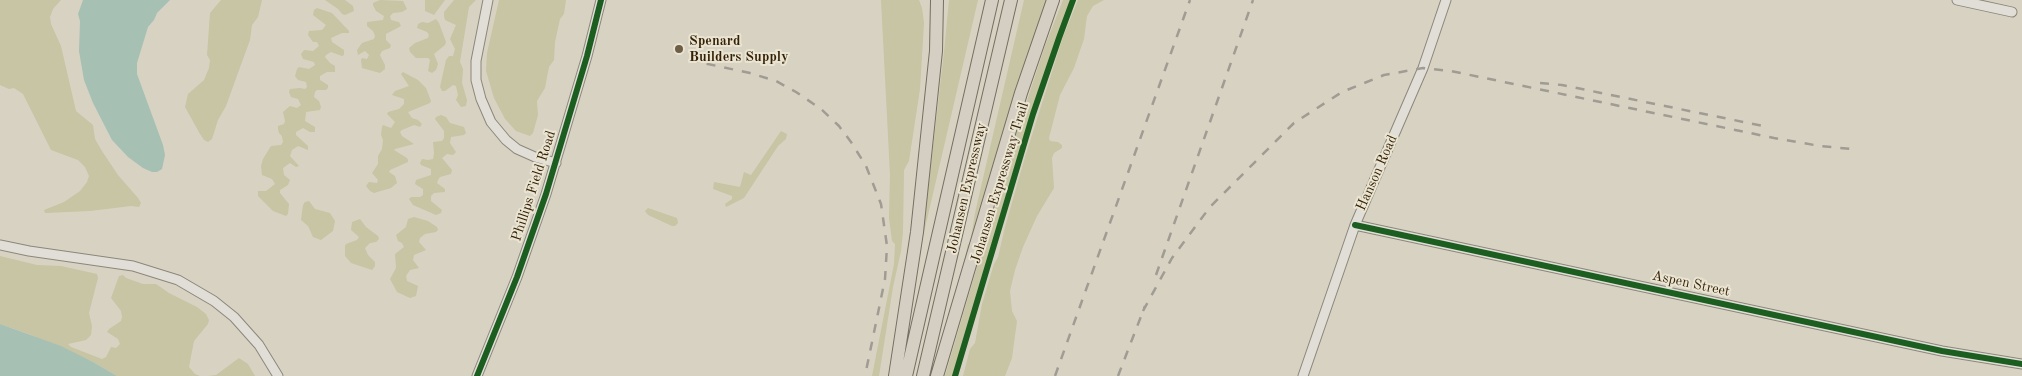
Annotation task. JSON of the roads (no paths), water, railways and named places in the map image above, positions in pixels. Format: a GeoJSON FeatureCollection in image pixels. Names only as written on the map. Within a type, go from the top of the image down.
{"type":"FeatureCollection","features":[{"type":"Feature","properties":{"kind":"highway"},"geometry":{"type":"LineString","coordinates":[[936,51],[937,0]]}},
{"type":"Feature","properties":{"kind":"highway"},"geometry":{"type":"LineString","coordinates":[[895,376],[913,264],[943,0]]}},
{"type":"Feature","properties":{"kind":"highway","name":"Johansen Expressway"},"geometry":{"type":"LineString","coordinates":[[906,376],[992,0]]}},
{"type":"Feature","properties":{"kind":"highway","name":"Johansen Expressway"},"geometry":{"type":"LineString","coordinates":[[923,376],[1011,0]]}},
{"type":"Feature","properties":{"kind":"highway"},"geometry":{"type":"LineString","coordinates":[[937,376],[1021,93],[1053,0]]}},
{"type":"Feature","properties":{"kind":"street"},"geometry":{"type":"LineString","coordinates":[[488,0],[476,60],[476,80],[481,99],[492,122],[506,140],[517,149],[535,158],[556,163]]}},
{"type":"Feature","properties":{"kind":"street","name":"Phillips Field Road"},"geometry":{"type":"LineString","coordinates":[[477,376],[520,269],[556,163],[601,0]]}},
{"type":"Feature","properties":{"kind":"street","name":"Hanson Road"},"geometry":{"type":"LineString","coordinates":[[1303,376],[1355,225],[1423,68],[1446,0]]}},
{"type":"Feature","properties":{"kind":"street"},"geometry":{"type":"LineString","coordinates":[[1957,0],[2012,12]]}},
{"type":"Feature","properties":{"kind":"street","name":"Aspen Street"},"geometry":{"type":"LineString","coordinates":[[1355,225],[1942,351],[2022,364]]}},
{"type":"Feature","properties":{"kind":"street"},"geometry":{"type":"LineString","coordinates":[[0,244],[29,251],[133,266],[178,280],[214,301],[234,317],[259,345],[278,376]]}},
{"type":"Feature","properties":{"kind":"railway"},"geometry":{"type":"LineString","coordinates":[[1055,376],[1190,0]]}},
{"type":"Feature","properties":{"kind":"railway"},"geometry":{"type":"LineString","coordinates":[[1156,275],[1253,0]]}},
{"type":"Feature","properties":{"kind":"railway"},"geometry":{"type":"LineString","coordinates":[[689,60],[750,73],[776,81],[796,92],[821,109],[839,126],[866,166],[881,204],[887,246],[885,279],[865,376]]}},
{"type":"Feature","properties":{"kind":"railway"},"geometry":{"type":"LineString","coordinates":[[1143,311],[1172,258],[1210,207],[1294,123],[1342,92],[1384,75],[1423,68],[1451,71],[1774,138],[1851,149]]}},
{"type":"Feature","properties":{"kind":"railway"},"geometry":{"type":"LineString","coordinates":[[1540,83],[1562,85],[1768,127]]}},
{"type":"Feature","properties":{"kind":"railway"},"geometry":{"type":"LineString","coordinates":[[1118,376],[1145,306]]}},
{"type":"Feature","properties":{"kind":"place","name":"Spenard Builders Supply"},"geometry":{"type":"Point","coordinates":[679,49]}}]}
